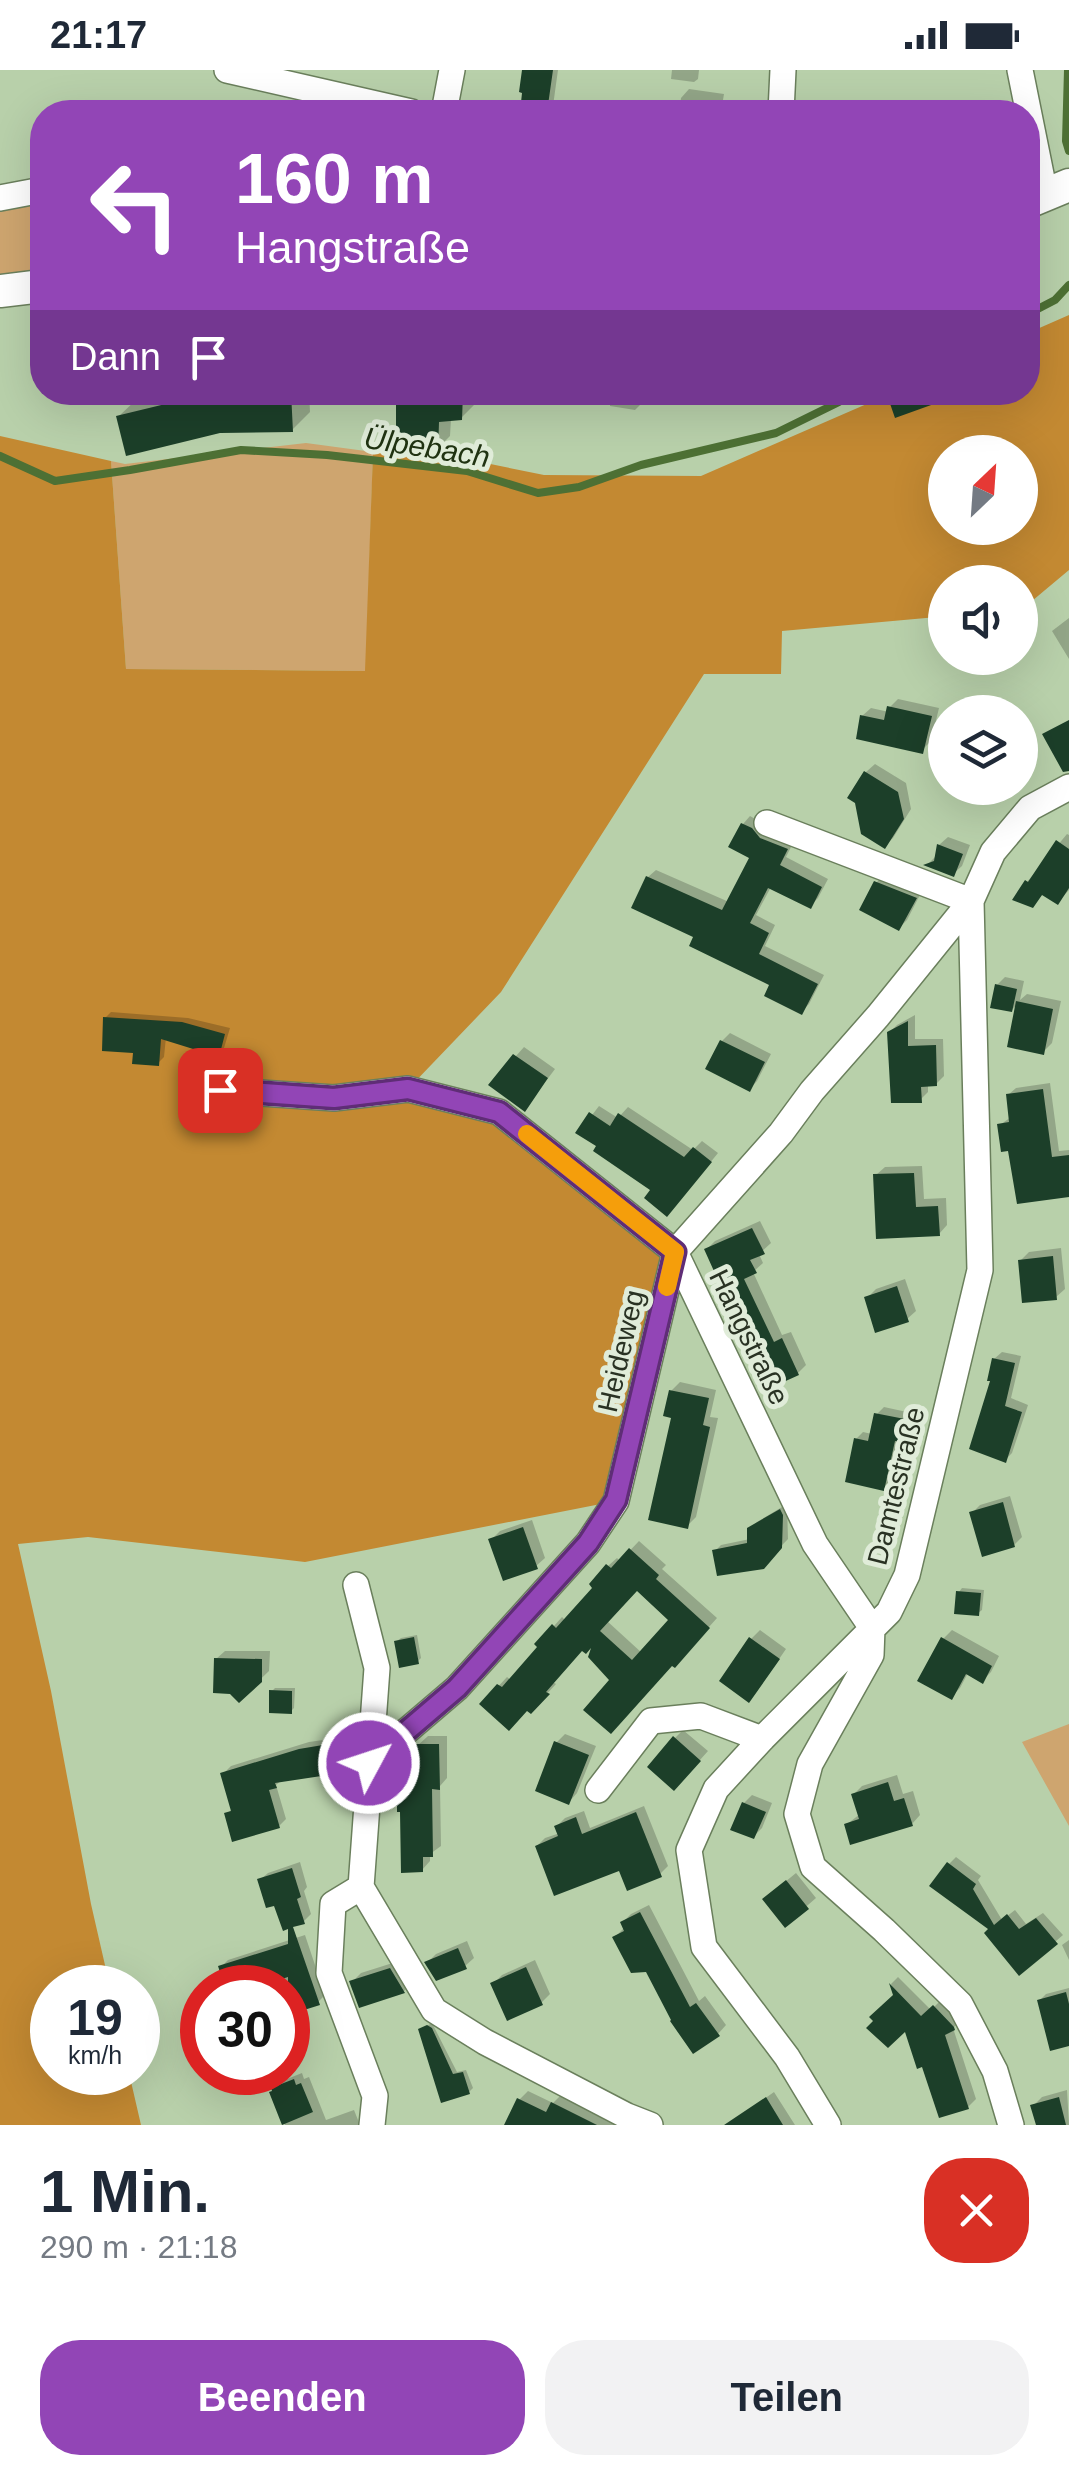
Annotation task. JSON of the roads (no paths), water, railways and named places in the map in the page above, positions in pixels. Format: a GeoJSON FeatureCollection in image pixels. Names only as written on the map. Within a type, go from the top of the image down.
{"type":"FeatureCollection","features":[{"type":"Feature","properties":{"kind":"main road"},"geometry":{"type":"LineString","coordinates":[[0,291],[30,287]]}},
{"type":"Feature","properties":{"kind":"street"},"geometry":{"type":"LineString","coordinates":[[446,100],[452,70]]}},
{"type":"Feature","properties":{"kind":"street"},"geometry":{"type":"LineString","coordinates":[[782,100],[783,70]]}},
{"type":"Feature","properties":{"kind":"street"},"geometry":{"type":"LineString","coordinates":[[1020,70],[1028,100]]}},
{"type":"Feature","properties":{"kind":"street"},"geometry":{"type":"LineString","coordinates":[[235,71],[359,100]]}},
{"type":"Feature","properties":{"kind":"street"},"geometry":{"type":"LineString","coordinates":[[1040,149],[1051,192]]}},
{"type":"Feature","properties":{"kind":"street"},"geometry":{"type":"LineString","coordinates":[[0,198],[30,192]]}},
{"type":"Feature","properties":{"kind":"street","name":"Damtestraße"},"geometry":{"type":"LineString","coordinates":[[828,2125],[787,2058],[704,1947],[689,1850],[716,1789],[889,1612],[907,1575],[980,1270],[971,902],[993,852],[1030,808],[1069,787]]}},
{"type":"Feature","properties":{"kind":"street"},"geometry":{"type":"LineString","coordinates":[[767,823],[971,902]]}},
{"type":"Feature","properties":{"kind":"street","name":"Heideweg"},"geometry":{"type":"LineString","coordinates":[[369,1763],[457,1688],[588,1543],[616,1500],[675,1252],[781,1133],[971,902]]}},
{"type":"Feature","properties":{"kind":"street","name":"Hangstraße"},"geometry":{"type":"LineString","coordinates":[[220,1090],[334,1098],[408,1089],[499,1112],[675,1252],[815,1544],[872,1628]]}},
{"type":"Feature","properties":{"kind":"street"},"geometry":{"type":"LineString","coordinates":[[356,1586],[377,1668],[361,1887],[434,2010],[485,2042],[650,2125]]}},
{"type":"Feature","properties":{"kind":"street"},"geometry":{"type":"LineString","coordinates":[[872,1628],[871,1655],[810,1764],[797,1814],[813,1867],[960,2004],[995,2072],[1011,2125]]}},
{"type":"Feature","properties":{"kind":"street"},"geometry":{"type":"LineString","coordinates":[[598,1790],[651,1721],[700,1716],[762,1739]]}},
{"type":"Feature","properties":{"kind":"street"},"geometry":{"type":"LineString","coordinates":[[361,1887],[333,1904],[329,1973],[375,2096],[372,2125]]}},
{"type":"Feature","properties":{"kind":"waterway","name":"Ülpebach"},"geometry":{"type":"LineString","coordinates":[[1068,70],[1069,151]]}},
{"type":"Feature","properties":{"kind":"waterway","name":"Ülpebach"},"geometry":{"type":"LineString","coordinates":[[1040,308],[1055,300],[1069,285]]}},
{"type":"Feature","properties":{"kind":"waterway","name":"Ülpebach"},"geometry":{"type":"LineString","coordinates":[[0,456],[55,481],[241,450],[327,455],[467,471],[538,493],[579,487],[641,465],[776,433],[833,405]]}}]}
